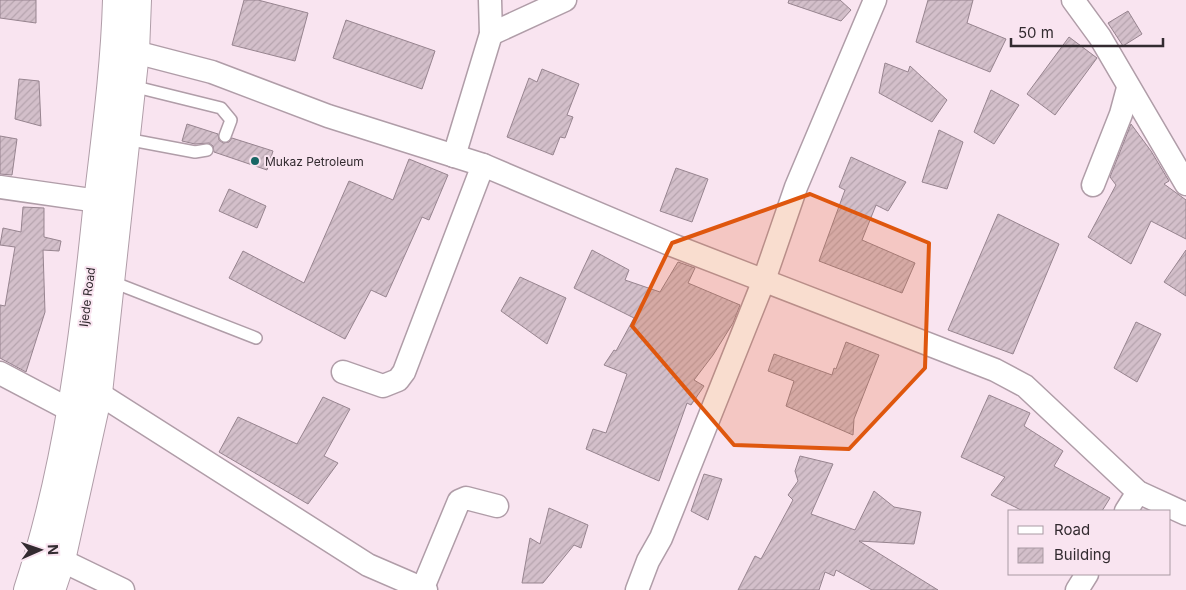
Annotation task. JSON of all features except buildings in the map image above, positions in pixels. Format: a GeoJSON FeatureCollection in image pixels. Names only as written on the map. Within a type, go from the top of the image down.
{"type":"FeatureCollection","features":[{"type":"Feature","properties":{"kind":"main road","name":"Ijede Road"},"geometry":{"type":"LineString","coordinates":[[28,590],[41,549],[72,411],[116,44],[117,0]]}},
{"type":"Feature","properties":{"kind":"main road","name":"Ijede Road"},"geometry":{"type":"LineString","coordinates":[[51,590],[61,560],[98,393],[132,86],[137,0]]}},
{"type":"Feature","properties":{"kind":"street"},"geometry":{"type":"LineString","coordinates":[[454,156],[491,34],[490,0]]}},
{"type":"Feature","properties":{"kind":"street"},"geometry":{"type":"LineString","coordinates":[[491,34],[565,0]]}},
{"type":"Feature","properties":{"kind":"street"},"geometry":{"type":"LineString","coordinates":[[637,590],[648,561],[662,538],[764,280],[796,187],[875,0]]}},
{"type":"Feature","properties":{"kind":"street"},"geometry":{"type":"LineString","coordinates":[[1074,0],[1100,37],[1128,88],[1186,184]]}},
{"type":"Feature","properties":{"kind":"street"},"geometry":{"type":"LineString","coordinates":[[135,52],[212,72],[328,116],[483,165],[672,245],[995,370],[1025,386],[1138,492],[1186,514]]}},
{"type":"Feature","properties":{"kind":"street"},"geometry":{"type":"LineString","coordinates":[[1092,185],[1122,114],[1128,88]]}},
{"type":"Feature","properties":{"kind":"street"},"geometry":{"type":"LineString","coordinates":[[343,372],[383,386],[398,380],[404,372],[483,165]]}},
{"type":"Feature","properties":{"kind":"street"},"geometry":{"type":"LineString","coordinates":[[0,187],[98,201]]}},
{"type":"Feature","properties":{"kind":"street"},"geometry":{"type":"LineString","coordinates":[[0,372],[72,411]]}},
{"type":"Feature","properties":{"kind":"street"},"geometry":{"type":"LineString","coordinates":[[98,393],[368,565],[424,590],[459,501],[466,498],[497,506]]}},
{"type":"Feature","properties":{"kind":"street"},"geometry":{"type":"LineString","coordinates":[[1127,510],[1138,492]]}},
{"type":"Feature","properties":{"kind":"street"},"geometry":{"type":"LineString","coordinates":[[61,560],[123,590]]}},
{"type":"Feature","properties":{"kind":"street"},"geometry":{"type":"LineString","coordinates":[[1077,590],[1086,575]]}},
{"type":"Feature","properties":{"kind":"lane"},"geometry":{"type":"LineString","coordinates":[[132,86],[221,108],[231,120],[225,136]]}},
{"type":"Feature","properties":{"kind":"lane"},"geometry":{"type":"LineString","coordinates":[[126,139],[195,152],[207,150]]}},
{"type":"Feature","properties":{"kind":"lane"},"geometry":{"type":"LineString","coordinates":[[110,281],[256,338]]}},
{"type":"Feature","properties":{"kind":"highlighted area"},"geometry":{"type":"Polygon","coordinates":[[[810,194],[929,243],[925,368],[849,449],[734,445],[632,326],[672,243],[810,194]]]}},
{"type":"Feature","properties":{"kind":"place","name":"Mukaz Petroleum"},"geometry":{"type":"Point","coordinates":[255,161]}}]}
